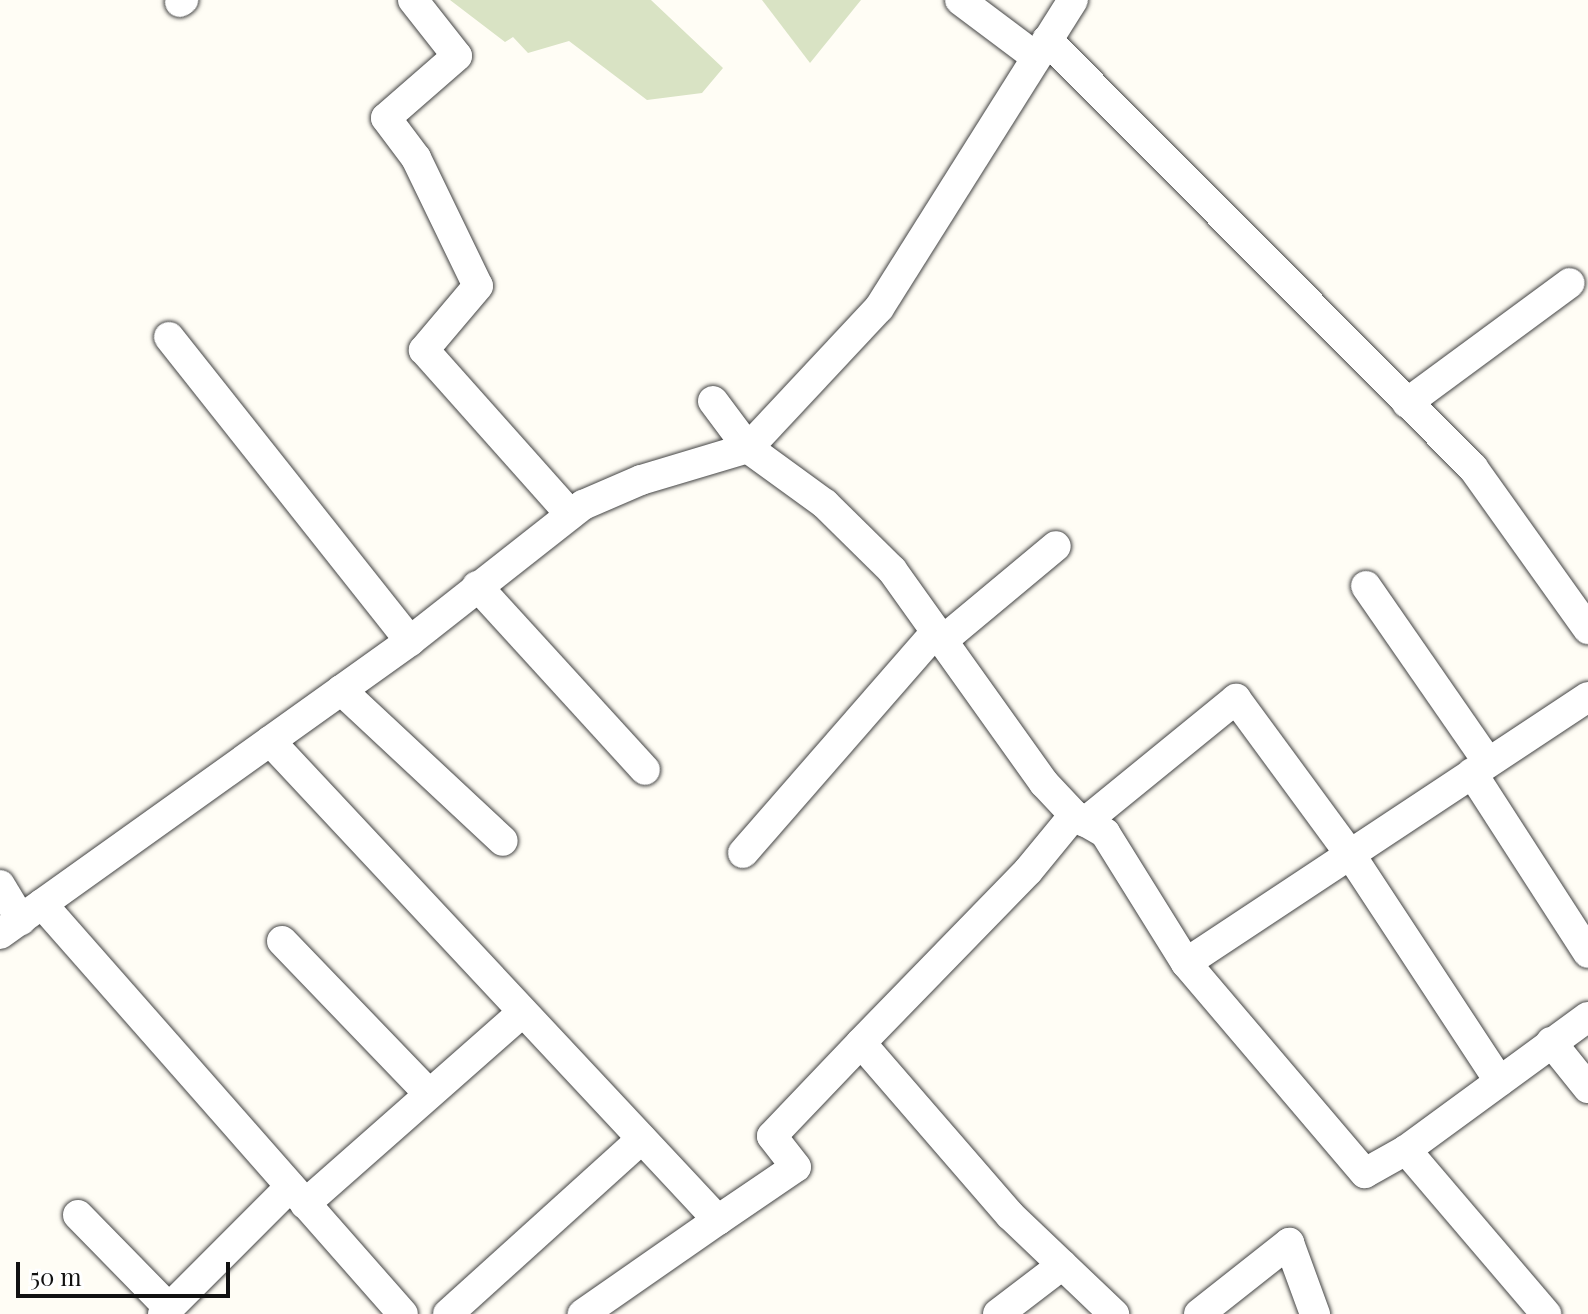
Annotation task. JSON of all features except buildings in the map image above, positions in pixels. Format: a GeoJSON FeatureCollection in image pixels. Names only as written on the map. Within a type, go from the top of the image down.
{"type":"FeatureCollection","features":[{"type":"Feature","properties":{"kind":"street"},"geometry":{"type":"LineString","coordinates":[[413,0],[457,56],[386,118],[416,158],[478,286],[424,350],[570,514]]}},
{"type":"Feature","properties":{"kind":"street"},"geometry":{"type":"LineString","coordinates":[[960,0],[1041,49],[1473,468],[1588,629]]}},
{"type":"Feature","properties":{"kind":"street"},"geometry":{"type":"LineString","coordinates":[[21,919],[410,641],[570,514],[641,480],[748,448],[879,308],[1073,0]]}},
{"type":"Feature","properties":{"kind":"street"},"geometry":{"type":"LineString","coordinates":[[1407,403],[1570,283]]}},
{"type":"Feature","properties":{"kind":"street"},"geometry":{"type":"LineString","coordinates":[[169,337],[410,641]]}},
{"type":"Feature","properties":{"kind":"street"},"geometry":{"type":"LineString","coordinates":[[713,401],[748,448],[825,504],[892,570],[1035,771],[1080,818],[1105,833],[1186,963],[1365,1173],[1406,1150],[1588,1017]]}},
{"type":"Feature","properties":{"kind":"street"},"geometry":{"type":"LineString","coordinates":[[743,853],[939,636],[1056,546]]}},
{"type":"Feature","properties":{"kind":"street"},"geometry":{"type":"LineString","coordinates":[[477,586],[645,770]]}},
{"type":"Feature","properties":{"kind":"street"},"geometry":{"type":"LineString","coordinates":[[1366,586],[1480,767],[1588,953]]}},
{"type":"Feature","properties":{"kind":"street"},"geometry":{"type":"LineString","coordinates":[[341,690],[503,841]]}},
{"type":"Feature","properties":{"kind":"street"},"geometry":{"type":"LineString","coordinates":[[1186,963],[1588,697]]}},
{"type":"Feature","properties":{"kind":"street"},"geometry":{"type":"LineString","coordinates":[[583,1314],[796,1167],[772,1136],[1080,818],[1236,699],[1350,854],[1499,1081]]}},
{"type":"Feature","properties":{"kind":"street"},"geometry":{"type":"LineString","coordinates":[[270,741],[718,1220]]}},
{"type":"Feature","properties":{"kind":"street"},"geometry":{"type":"LineString","coordinates":[[0,885],[21,919],[298,1196],[403,1314]]}},
{"type":"Feature","properties":{"kind":"street"},"geometry":{"type":"LineString","coordinates":[[282,941],[429,1094]]}},
{"type":"Feature","properties":{"kind":"street"},"geometry":{"type":"LineString","coordinates":[[78,1215],[166,1311],[298,1196],[429,1094],[523,1012]]}},
{"type":"Feature","properties":{"kind":"street"},"geometry":{"type":"LineString","coordinates":[[1551,1042],[1588,1088]]}},
{"type":"Feature","properties":{"kind":"street"},"geometry":{"type":"LineString","coordinates":[[861,1043],[1010,1215],[1114,1314]]}},
{"type":"Feature","properties":{"kind":"street"},"geometry":{"type":"LineString","coordinates":[[448,1314],[642,1139]]}},
{"type":"Feature","properties":{"kind":"street"},"geometry":{"type":"LineString","coordinates":[[1406,1150],[1546,1314]]}},
{"type":"Feature","properties":{"kind":"street"},"geometry":{"type":"LineString","coordinates":[[1199,1314],[1289,1243],[1315,1314]]}},
{"type":"Feature","properties":{"kind":"street"},"geometry":{"type":"LineString","coordinates":[[998,1314],[1062,1265]]}},
{"type":"Feature","properties":{"kind":"green space"},"geometry":{"type":"Polygon","coordinates":[[[450,0],[651,0],[723,68],[702,93],[647,100],[569,41],[528,53],[513,37],[505,42],[450,0]]]}},
{"type":"Feature","properties":{"kind":"green space"},"geometry":{"type":"Polygon","coordinates":[[[762,0],[861,0],[810,63],[762,0]]]}}]}
